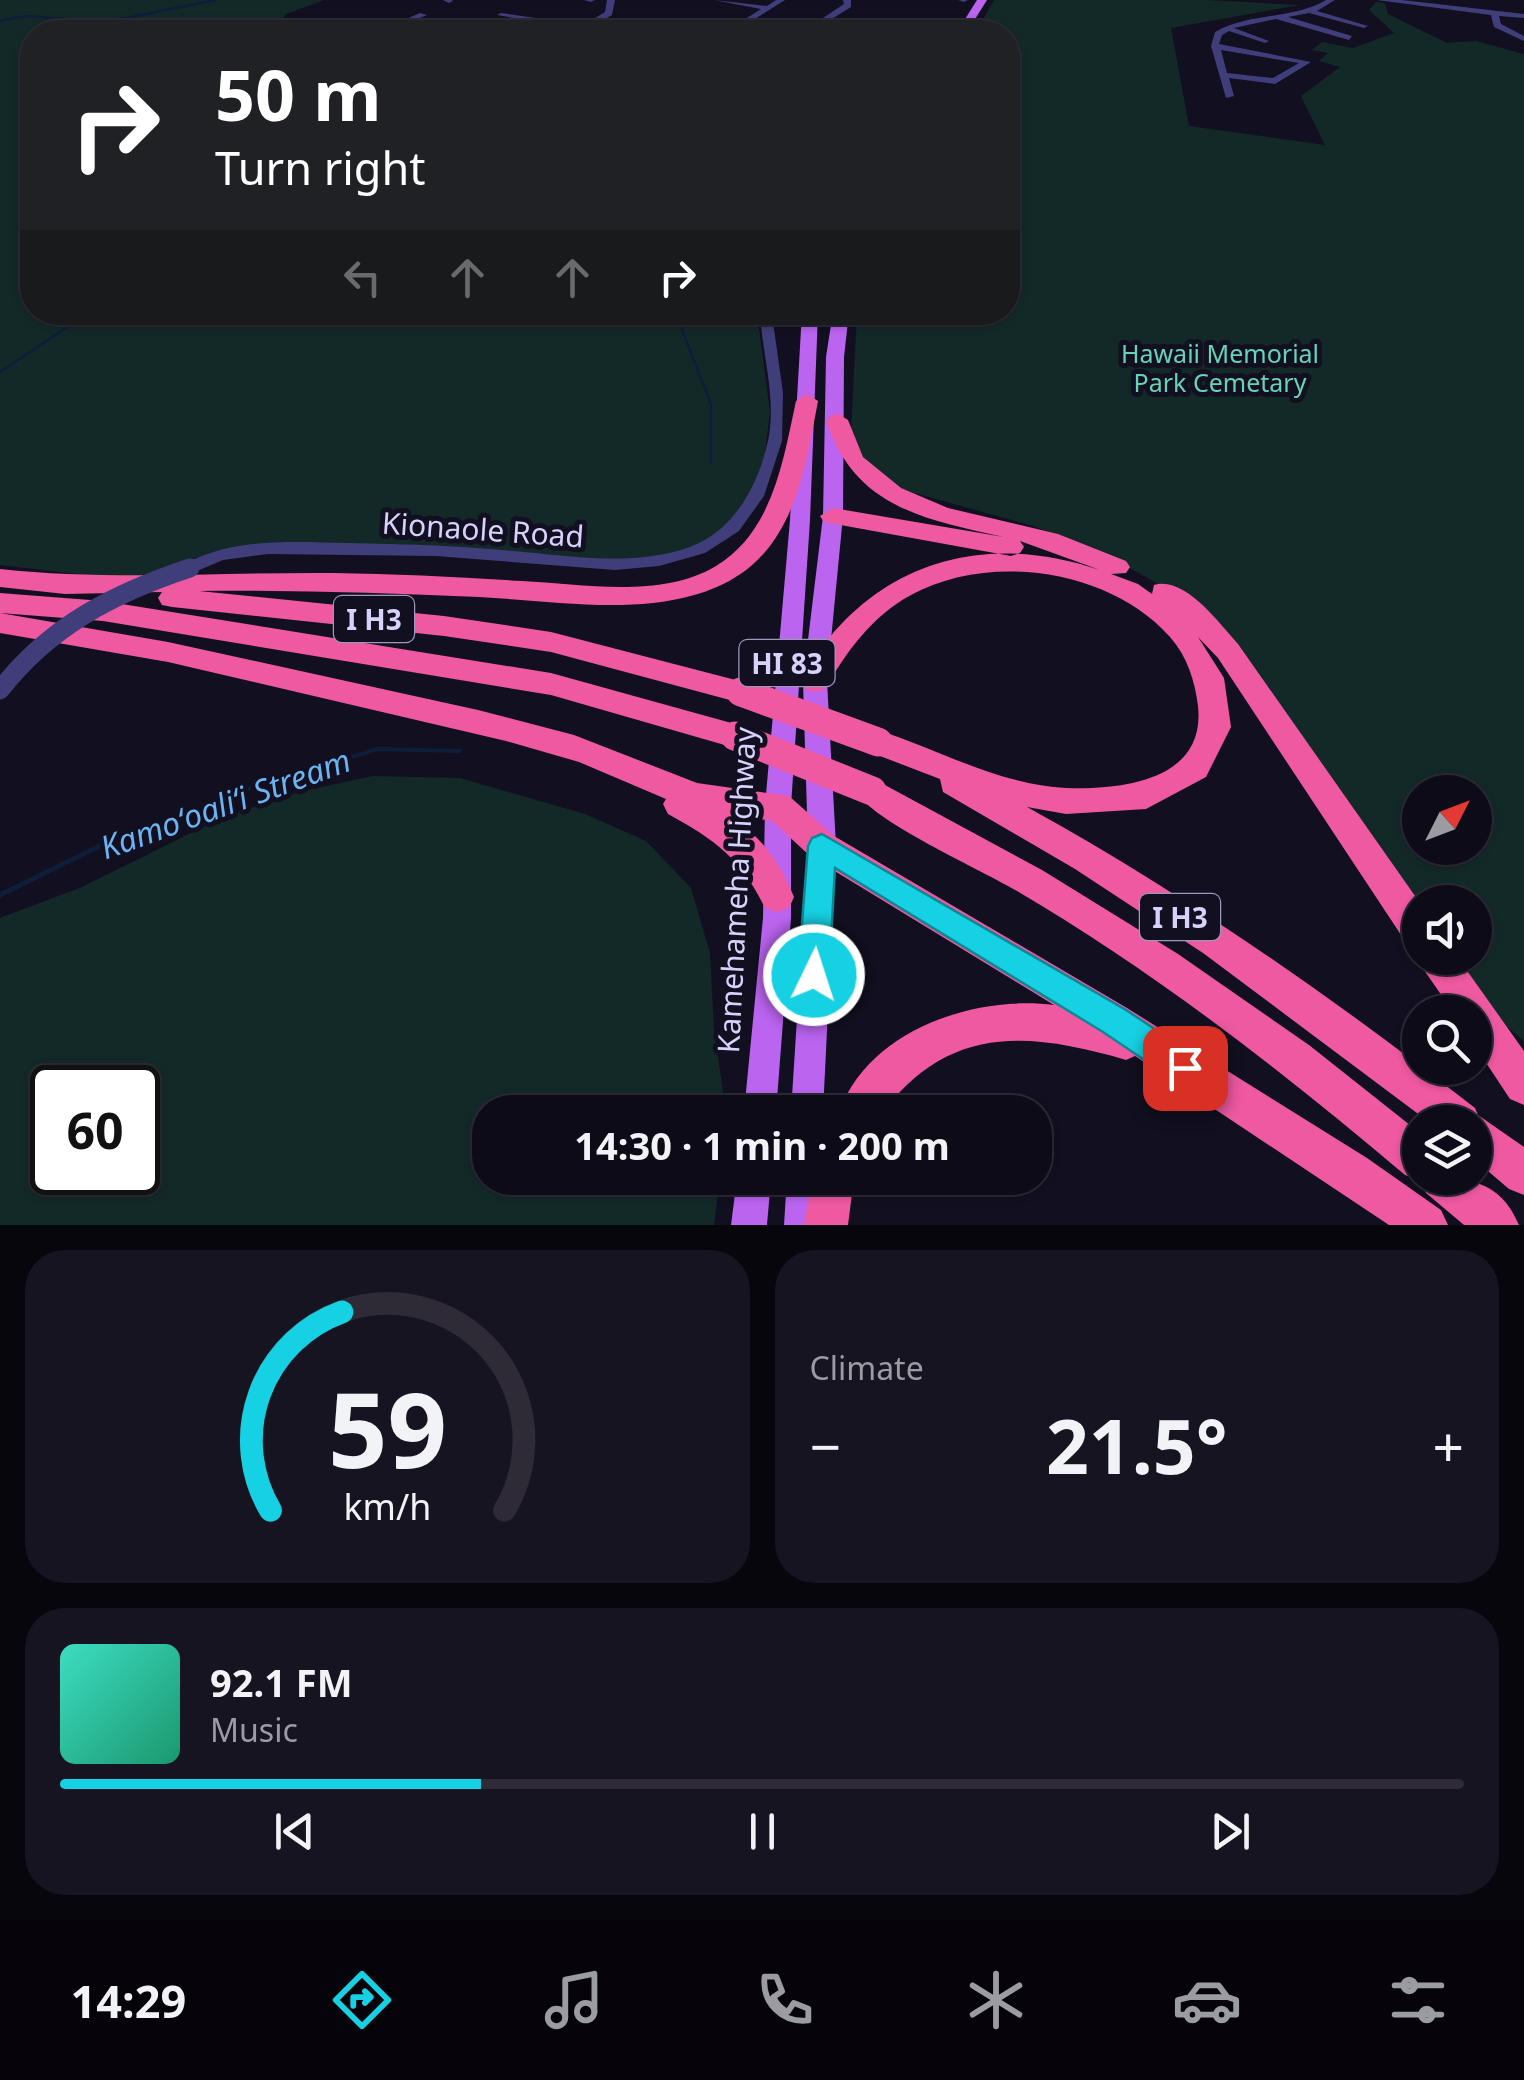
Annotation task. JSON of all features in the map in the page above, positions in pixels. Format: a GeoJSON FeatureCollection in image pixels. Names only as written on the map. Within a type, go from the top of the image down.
{"type":"FeatureCollection","features":[{"type":"Feature","properties":{"kind":"highway"},"geometry":{"type":"LineString","coordinates":[[50,584],[310,582],[604,594],[656,592],[693,585],[722,574],[761,541],[780,509],[791,477],[808,401]]}},
{"type":"Feature","properties":{"kind":"highway"},"geometry":{"type":"LineString","coordinates":[[837,420],[854,460],[868,476],[898,496],[934,510],[1063,544],[1167,594],[1218,638],[1402,906]]}},
{"type":"Feature","properties":{"kind":"highway"},"geometry":{"type":"LineString","coordinates":[[833,516],[1100,562]]}},
{"type":"Feature","properties":{"kind":"highway"},"geometry":{"type":"LineString","coordinates":[[816,681],[844,632],[889,593],[951,569],[1023,563],[1095,575],[1157,606],[1182,629],[1200,654],[1215,693],[1214,734],[1202,763],[1170,786],[1115,800],[1042,798],[878,742]]}},
{"type":"Feature","properties":{"kind":"highway","name":"I H3"},"geometry":{"type":"LineString","coordinates":[[0,578],[444,626],[551,642],[741,692],[878,742],[1065,846],[1189,923],[1325,1017],[1439,1105]]}},
{"type":"Feature","properties":{"kind":"highway","name":"I H3"},"geometry":{"type":"LineString","coordinates":[[0,603],[103,611],[551,684],[736,736],[872,791],[889,805],[1056,894],[1175,970],[1304,1064],[1402,1145]]}},
{"type":"Feature","properties":{"kind":"highway"},"geometry":{"type":"LineString","coordinates":[[0,623],[183,655],[562,744],[717,804],[748,810],[778,806],[822,846],[1114,1021],[1352,1172],[1426,1225]]}},
{"type":"Feature","properties":{"kind":"highway"},"geometry":{"type":"LineString","coordinates":[[562,744],[674,801],[746,845],[763,862],[778,896]]}},
{"type":"Feature","properties":{"kind":"highway"},"geometry":{"type":"LineString","coordinates":[[872,1095],[915,1052],[974,1025],[1018,1019],[1064,1022],[1155,1049]]}},
{"type":"Feature","properties":{"kind":"highway"},"geometry":{"type":"LineString","coordinates":[[1492,1038],[1524,1085]]}},
{"type":"Feature","properties":{"kind":"highway"},"geometry":{"type":"LineString","coordinates":[[1492,1148],[1524,1174]]}},
{"type":"Feature","properties":{"kind":"highway"},"geometry":{"type":"LineString","coordinates":[[826,1225],[830,1195]]}},
{"type":"Feature","properties":{"kind":"highway"},"geometry":{"type":"LineString","coordinates":[[1461,1195],[1497,1225]]}},
{"type":"Feature","properties":{"kind":"main road"},"geometry":{"type":"LineString","coordinates":[[954,16],[964,0],[981,2]]}},
{"type":"Feature","properties":{"kind":"main road","name":"Kamehameha Highway"},"geometry":{"type":"LineString","coordinates":[[761,1095],[778,896],[778,806],[808,401],[810,325]]}},
{"type":"Feature","properties":{"kind":"main road","name":"HI 83"},"geometry":{"type":"LineString","coordinates":[[808,1095],[822,846],[816,681],[833,516],[835,358],[840,325]]}},
{"type":"Feature","properties":{"kind":"main road"},"geometry":{"type":"LineString","coordinates":[[800,520],[833,516]]}},
{"type":"Feature","properties":{"kind":"main road"},"geometry":{"type":"LineString","coordinates":[[750,1225],[753,1195]]}},
{"type":"Feature","properties":{"kind":"main road"},"geometry":{"type":"LineString","coordinates":[[802,1225],[803,1195]]}},
{"type":"Feature","properties":{"kind":"street"},"geometry":{"type":"LineString","coordinates":[[405,0],[426,0]]}},
{"type":"Feature","properties":{"kind":"street"},"geometry":{"type":"LineString","coordinates":[[597,20],[609,13],[611,0]]}},
{"type":"Feature","properties":{"kind":"street"},"geometry":{"type":"LineString","coordinates":[[718,0],[767,8]]}},
{"type":"Feature","properties":{"kind":"street"},"geometry":{"type":"LineString","coordinates":[[748,20],[781,0]]}},
{"type":"Feature","properties":{"kind":"street"},"geometry":{"type":"LineString","coordinates":[[825,20],[848,5],[847,0]]}},
{"type":"Feature","properties":{"kind":"street"},"geometry":{"type":"LineString","coordinates":[[1229,96],[1216,38],[1227,28],[1306,10],[1331,0]]}},
{"type":"Feature","properties":{"kind":"street"},"geometry":{"type":"LineString","coordinates":[[1381,0],[1524,16]]}},
{"type":"Feature","properties":{"kind":"street"},"geometry":{"type":"LineString","coordinates":[[1306,10],[1364,26]]}},
{"type":"Feature","properties":{"kind":"street"},"geometry":{"type":"LineString","coordinates":[[1494,11],[1497,25],[1524,39]]}},
{"type":"Feature","properties":{"kind":"street"},"geometry":{"type":"LineString","coordinates":[[501,14],[531,20]]}},
{"type":"Feature","properties":{"kind":"street"},"geometry":{"type":"LineString","coordinates":[[410,20],[423,15]]}},
{"type":"Feature","properties":{"kind":"street"},"geometry":{"type":"LineString","coordinates":[[1273,15],[1349,38]]}},
{"type":"Feature","properties":{"kind":"street"},"geometry":{"type":"LineString","coordinates":[[1227,28],[1265,41]]}},
{"type":"Feature","properties":{"kind":"street"},"geometry":{"type":"LineString","coordinates":[[1215,46],[1307,62],[1275,82],[1223,75]]}},
{"type":"Feature","properties":{"kind":"street","name":"Kionaole Road"},"geometry":{"type":"LineString","coordinates":[[0,690],[34,648],[80,614],[205,558],[288,548],[423,550],[615,566],[684,556],[713,544],[733,528],[756,500],[769,468],[778,398],[767,325]]}},
{"type":"Feature","properties":{"kind":"green space"},"geometry":{"type":"Polygon","coordinates":[[[0,0],[324,0],[286,14],[282,20],[20,20],[20,325],[759,328],[770,412],[765,454],[755,483],[737,517],[709,540],[672,555],[617,561],[400,544],[210,553],[127,580],[0,565],[0,0]]]}},
{"type":"Feature","properties":{"kind":"green space","name":"Hawaii Memorial Park Cemetary"},"geometry":{"type":"Polygon","coordinates":[[[994,0],[1207,0],[1300,5],[1171,28],[1189,126],[1325,145],[1301,96],[1340,67],[1319,61],[1328,53],[1312,50],[1322,42],[1353,48],[1394,33],[1369,10],[1376,2],[1385,3],[1388,14],[1447,43],[1476,41],[1524,54],[1524,1041],[1492,1014],[1492,995],[1474,995],[1461,975],[1492,975],[1492,885],[1402,888],[1232,639],[1176,594],[1096,549],[1033,526],[900,489],[863,462],[851,431],[856,325],[1020,325],[1020,20],[983,20],[994,0]]]}},
{"type":"Feature","properties":{"kind":"green space"},"geometry":{"type":"Polygon","coordinates":[[[372,776],[460,778],[585,814],[646,841],[691,888],[710,953],[714,1030],[724,1095],[472,1095],[472,1195],[718,1195],[714,1225],[0,1225],[0,918],[82,887],[223,817],[295,793],[372,776]]]}},
{"type":"Feature","properties":{"kind":"waterway","name":"Kamoʻoaliʻi Stream"},"geometry":{"type":"LineString","coordinates":[[116,20],[215,0]]}},
{"type":"Feature","properties":{"kind":"waterway"},"geometry":{"type":"LineString","coordinates":[[0,21],[25,16],[77,20]]}},
{"type":"Feature","properties":{"kind":"waterway"},"geometry":{"type":"LineString","coordinates":[[0,372],[70,325]]}},
{"type":"Feature","properties":{"kind":"waterway","name":"Kamoʻoaliʻi Stream"},"geometry":{"type":"LineString","coordinates":[[680,325],[711,404],[711,463]]}},
{"type":"Feature","properties":{"kind":"waterway","name":"Kamoʻoaliʻi Stream"},"geometry":{"type":"LineString","coordinates":[[109,841],[241,791],[378,749],[460,751]]}},
{"type":"Feature","properties":{"kind":"waterway","name":"Kamoʻoaliʻi Stream"},"geometry":{"type":"LineString","coordinates":[[0,895],[109,841]]}},
{"type":"Feature","properties":{"kind":"waterway","name":"Kamoʻoaliʻi Stream"},"geometry":{"type":"LineString","coordinates":[[105,843],[109,841]]}},
{"type":"Feature","properties":{"kind":"route"},"geometry":{"type":"LineString","coordinates":[[814,975],[822,846],[1114,1021],[1185,1068]]}}]}
